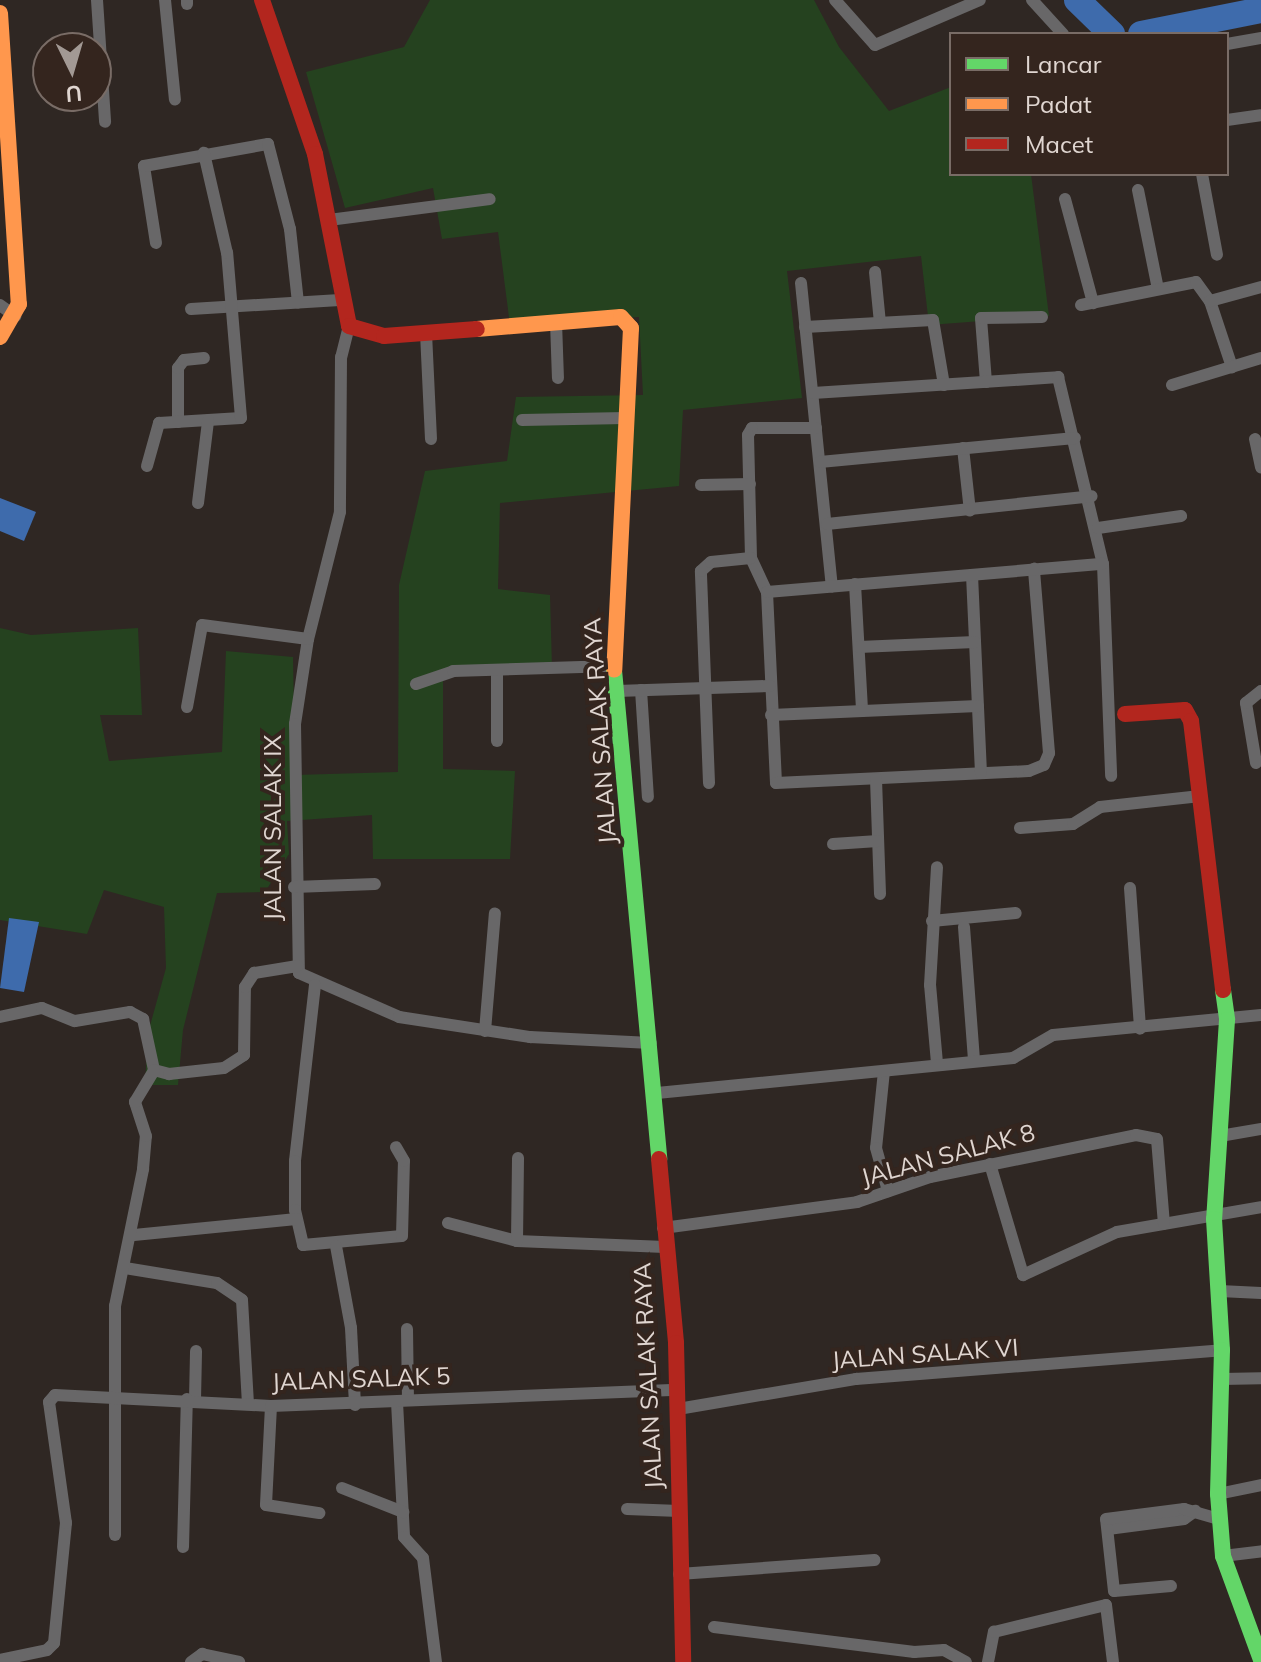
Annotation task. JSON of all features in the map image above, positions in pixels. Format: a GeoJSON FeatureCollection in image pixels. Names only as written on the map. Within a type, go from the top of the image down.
{"type":"FeatureCollection","features":[{"type":"Feature","properties":{"kind":"street"},"geometry":{"type":"LineString","coordinates":[[97,0],[105,122]]}},
{"type":"Feature","properties":{"kind":"street"},"geometry":{"type":"LineString","coordinates":[[165,0],[175,100]]}},
{"type":"Feature","properties":{"kind":"street"},"geometry":{"type":"LineString","coordinates":[[262,0],[307,128],[329,220],[340,300],[349,326]]}},
{"type":"Feature","properties":{"kind":"street"},"geometry":{"type":"LineString","coordinates":[[835,0],[875,45],[980,0]]}},
{"type":"Feature","properties":{"kind":"street"},"geometry":{"type":"LineString","coordinates":[[1032,0],[1061,32]]}},
{"type":"Feature","properties":{"kind":"street"},"geometry":{"type":"LineString","coordinates":[[0,13],[15,316],[0,337]]}},
{"type":"Feature","properties":{"kind":"street"},"geometry":{"type":"LineString","coordinates":[[1229,44],[1261,38]]}},
{"type":"Feature","properties":{"kind":"street"},"geometry":{"type":"LineString","coordinates":[[1229,120],[1261,115]]}},
{"type":"Feature","properties":{"kind":"street"},"geometry":{"type":"LineString","coordinates":[[156,243],[144,166],[204,153],[271,147],[290,229],[298,303]]}},
{"type":"Feature","properties":{"kind":"street"},"geometry":{"type":"LineString","coordinates":[[147,466],[159,423],[241,418],[233,307],[204,153]]}},
{"type":"Feature","properties":{"kind":"street"},"geometry":{"type":"LineString","coordinates":[[1202,176],[1217,255]]}},
{"type":"Feature","properties":{"kind":"street"},"geometry":{"type":"LineString","coordinates":[[1138,190],[1158,289]]}},
{"type":"Feature","properties":{"kind":"street"},"geometry":{"type":"LineString","coordinates":[[329,220],[490,199]]}},
{"type":"Feature","properties":{"kind":"street"},"geometry":{"type":"LineString","coordinates":[[1065,199],[1087,304],[1200,282],[1210,301],[1232,367]]}},
{"type":"Feature","properties":{"kind":"street"},"geometry":{"type":"LineString","coordinates":[[875,272],[880,323]]}},
{"type":"Feature","properties":{"kind":"street"},"geometry":{"type":"LineString","coordinates":[[801,283],[832,586]]}},
{"type":"Feature","properties":{"kind":"street"},"geometry":{"type":"LineString","coordinates":[[1210,301],[1261,287]]}},
{"type":"Feature","properties":{"kind":"street"},"geometry":{"type":"LineString","coordinates":[[191,309],[340,300]]}},
{"type":"Feature","properties":{"kind":"street"},"geometry":{"type":"LineString","coordinates":[[0,305],[15,316]]}},
{"type":"Feature","properties":{"kind":"street"},"geometry":{"type":"LineString","coordinates":[[986,382],[981,318],[1042,317]]}},
{"type":"Feature","properties":{"kind":"street","name":"JALAN SALAK RAYA"},"geometry":{"type":"LineString","coordinates":[[349,326],[366,336],[628,320],[614,666],[657,1093],[663,1228],[678,1390],[683,1662]]}},
{"type":"Feature","properties":{"kind":"street"},"geometry":{"type":"LineString","coordinates":[[805,327],[933,320],[944,385]]}},
{"type":"Feature","properties":{"kind":"street"},"geometry":{"type":"LineString","coordinates":[[556,322],[558,378]]}},
{"type":"Feature","properties":{"kind":"street","name":"JALAN SALAK IX"},"geometry":{"type":"LineString","coordinates":[[297,966],[295,724],[308,639],[340,512],[341,357],[349,326]]}},
{"type":"Feature","properties":{"kind":"street"},"geometry":{"type":"LineString","coordinates":[[426,333],[431,439]]}},
{"type":"Feature","properties":{"kind":"street"},"geometry":{"type":"LineString","coordinates":[[178,422],[178,368],[184,360],[204,358]]}},
{"type":"Feature","properties":{"kind":"street"},"geometry":{"type":"LineString","coordinates":[[1172,385],[1261,358]]}},
{"type":"Feature","properties":{"kind":"street"},"geometry":{"type":"LineString","coordinates":[[813,393],[986,382],[1055,374],[1092,496],[1098,528],[1103,564],[1111,776]]}},
{"type":"Feature","properties":{"kind":"street"},"geometry":{"type":"LineString","coordinates":[[522,420],[625,418]]}},
{"type":"Feature","properties":{"kind":"street"},"geometry":{"type":"LineString","coordinates":[[198,503],[208,421]]}},
{"type":"Feature","properties":{"kind":"street"},"geometry":{"type":"LineString","coordinates":[[816,428],[752,428],[751,558],[767,592],[776,783],[1029,771],[1047,758],[1034,569]]}},
{"type":"Feature","properties":{"kind":"street"},"geometry":{"type":"LineString","coordinates":[[820,462],[1075,438]]}},
{"type":"Feature","properties":{"kind":"street"},"geometry":{"type":"LineString","coordinates":[[1255,439],[1261,467]]}},
{"type":"Feature","properties":{"kind":"street"},"geometry":{"type":"LineString","coordinates":[[963,448],[970,511]]}},
{"type":"Feature","properties":{"kind":"street"},"geometry":{"type":"LineString","coordinates":[[701,485],[750,484]]}},
{"type":"Feature","properties":{"kind":"street"},"geometry":{"type":"LineString","coordinates":[[827,524],[1092,496]]}},
{"type":"Feature","properties":{"kind":"street"},"geometry":{"type":"LineString","coordinates":[[1098,528],[1181,516]]}},
{"type":"Feature","properties":{"kind":"street"},"geometry":{"type":"LineString","coordinates":[[709,783],[703,566],[751,558]]}},
{"type":"Feature","properties":{"kind":"street"},"geometry":{"type":"LineString","coordinates":[[767,592],[1103,564]]}},
{"type":"Feature","properties":{"kind":"street"},"geometry":{"type":"LineString","coordinates":[[972,575],[981,773]]}},
{"type":"Feature","properties":{"kind":"street"},"geometry":{"type":"LineString","coordinates":[[855,584],[862,711]]}},
{"type":"Feature","properties":{"kind":"street"},"geometry":{"type":"LineString","coordinates":[[187,707],[202,625],[308,639]]}},
{"type":"Feature","properties":{"kind":"street"},"geometry":{"type":"LineString","coordinates":[[859,647],[975,642]]}},
{"type":"Feature","properties":{"kind":"street"},"geometry":{"type":"LineString","coordinates":[[416,684],[436,673],[614,666]]}},
{"type":"Feature","properties":{"kind":"street"},"geometry":{"type":"LineString","coordinates":[[497,670],[497,741]]}},
{"type":"Feature","properties":{"kind":"street"},"geometry":{"type":"LineString","coordinates":[[617,691],[770,686]]}},
{"type":"Feature","properties":{"kind":"street"},"geometry":{"type":"LineString","coordinates":[[641,690],[648,797]]}},
{"type":"Feature","properties":{"kind":"street"},"geometry":{"type":"LineString","coordinates":[[1256,763],[1246,703],[1261,691]]}},
{"type":"Feature","properties":{"kind":"street"},"geometry":{"type":"LineString","coordinates":[[771,715],[978,706]]}},
{"type":"Feature","properties":{"kind":"street"},"geometry":{"type":"LineString","coordinates":[[1125,714],[1190,714],[1227,1020],[1214,1219],[1222,1350],[1218,1494],[1223,1556],[1256,1629],[1261,1660]]}},
{"type":"Feature","properties":{"kind":"street"},"geometry":{"type":"LineString","coordinates":[[876,779],[880,894]]}},
{"type":"Feature","properties":{"kind":"street"},"geometry":{"type":"LineString","coordinates":[[1020,828],[1073,824],[1100,807],[1200,796]]}},
{"type":"Feature","properties":{"kind":"street"},"geometry":{"type":"LineString","coordinates":[[833,844],[878,841]]}},
{"type":"Feature","properties":{"kind":"street"},"geometry":{"type":"LineString","coordinates":[[937,867],[932,921],[937,1063]]}},
{"type":"Feature","properties":{"kind":"street"},"geometry":{"type":"LineString","coordinates":[[294,887],[375,884]]}},
{"type":"Feature","properties":{"kind":"street"},"geometry":{"type":"LineString","coordinates":[[1130,888],[1140,1029]]}},
{"type":"Feature","properties":{"kind":"street"},"geometry":{"type":"LineString","coordinates":[[485,1031],[495,913]]}},
{"type":"Feature","properties":{"kind":"street"},"geometry":{"type":"LineString","coordinates":[[932,921],[1016,913]]}},
{"type":"Feature","properties":{"kind":"street"},"geometry":{"type":"LineString","coordinates":[[964,927],[974,1059]]}},
{"type":"Feature","properties":{"kind":"street"},"geometry":{"type":"LineString","coordinates":[[154,1070],[169,1074],[224,1068],[244,1055],[245,987],[254,973],[297,966],[315,985],[399,1017],[485,1031],[651,1043]]}},
{"type":"Feature","properties":{"kind":"street"},"geometry":{"type":"LineString","coordinates":[[315,985],[305,1038],[296,1219],[303,1245],[336,1246],[402,1236],[404,1161],[396,1147]]}},
{"type":"Feature","properties":{"kind":"street"},"geometry":{"type":"LineString","coordinates":[[0,1017],[42,1008],[75,1021],[130,1012],[143,1019],[154,1070],[135,1102],[146,1136],[134,1235],[115,1306],[115,1535]]}},
{"type":"Feature","properties":{"kind":"street"},"geometry":{"type":"LineString","coordinates":[[657,1093],[974,1059],[1013,1058],[1053,1035],[1261,1015]]}},
{"type":"Feature","properties":{"kind":"street"},"geometry":{"type":"LineString","coordinates":[[884,1071],[876,1148],[888,1191]]}},
{"type":"Feature","properties":{"kind":"street"},"geometry":{"type":"LineString","coordinates":[[1220,1136],[1261,1129]]}},
{"type":"Feature","properties":{"kind":"street","name":"JALAN SALAK 8"},"geometry":{"type":"LineString","coordinates":[[663,1228],[779,1217],[990,1164],[1116,1137],[1155,1136],[1164,1224]]}},
{"type":"Feature","properties":{"kind":"street"},"geometry":{"type":"LineString","coordinates":[[517,1241],[518,1158]]}},
{"type":"Feature","properties":{"kind":"street"},"geometry":{"type":"LineString","coordinates":[[990,1164],[1023,1275],[1117,1232],[1214,1219],[1261,1207]]}},
{"type":"Feature","properties":{"kind":"street"},"geometry":{"type":"LineString","coordinates":[[134,1235],[296,1219]]}},
{"type":"Feature","properties":{"kind":"street"},"geometry":{"type":"LineString","coordinates":[[448,1223],[517,1241],[665,1247]]}},
{"type":"Feature","properties":{"kind":"street"},"geometry":{"type":"LineString","coordinates":[[336,1246],[351,1328],[355,1405]]}},
{"type":"Feature","properties":{"kind":"street"},"geometry":{"type":"LineString","coordinates":[[125,1268],[217,1283],[242,1300],[248,1404]]}},
{"type":"Feature","properties":{"kind":"street"},"geometry":{"type":"LineString","coordinates":[[1220,1291],[1261,1293]]}},
{"type":"Feature","properties":{"kind":"street"},"geometry":{"type":"LineString","coordinates":[[407,1329],[403,1401],[403,1512],[406,1545],[423,1558],[436,1662]]}},
{"type":"Feature","properties":{"kind":"street","name":"JALAN SALAK VI"},"geometry":{"type":"LineString","coordinates":[[678,1409],[856,1379],[1222,1350]]}},
{"type":"Feature","properties":{"kind":"street"},"geometry":{"type":"LineString","coordinates":[[183,1547],[196,1351]]}},
{"type":"Feature","properties":{"kind":"street"},"geometry":{"type":"LineString","coordinates":[[1222,1379],[1261,1378]]}},
{"type":"Feature","properties":{"kind":"street","name":"JALAN SALAK 5"},"geometry":{"type":"LineString","coordinates":[[0,1660],[47,1650],[54,1643],[66,1523],[49,1402],[55,1395],[191,1399],[271,1406],[678,1390]]}},
{"type":"Feature","properties":{"kind":"street"},"geometry":{"type":"LineString","coordinates":[[271,1406],[266,1505],[319,1513]]}},
{"type":"Feature","properties":{"kind":"street"},"geometry":{"type":"LineString","coordinates":[[1218,1494],[1261,1485]]}},
{"type":"Feature","properties":{"kind":"street"},"geometry":{"type":"LineString","coordinates":[[342,1488],[403,1512]]}},
{"type":"Feature","properties":{"kind":"street"},"geometry":{"type":"LineString","coordinates":[[627,1509],[679,1511]]}},
{"type":"Feature","properties":{"kind":"street"},"geometry":{"type":"LineString","coordinates":[[1171,1586],[1114,1591],[1108,1529],[1184,1519],[1195,1511],[1220,1519]]}},
{"type":"Feature","properties":{"kind":"street"},"geometry":{"type":"LineString","coordinates":[[1223,1556],[1261,1551]]}},
{"type":"Feature","properties":{"kind":"street"},"geometry":{"type":"LineString","coordinates":[[679,1574],[875,1560]]}},
{"type":"Feature","properties":{"kind":"street"},"geometry":{"type":"LineString","coordinates":[[988,1662],[994,1632],[1106,1605],[1113,1662]]}},
{"type":"Feature","properties":{"kind":"street"},"geometry":{"type":"LineString","coordinates":[[714,1627],[914,1652],[944,1650],[966,1662]]}},
{"type":"Feature","properties":{"kind":"street"},"geometry":{"type":"LineString","coordinates":[[191,1662],[202,1654],[239,1662]]}},
{"type":"Feature","properties":{"kind":"green space"},"geometry":{"type":"Polygon","coordinates":[[[430,0],[814,0],[839,47],[889,111],[949,88],[949,176],[1031,176],[1049,316],[929,325],[921,256],[787,271],[802,398],[683,410],[679,486],[500,503],[498,589],[550,595],[552,668],[443,671],[443,769],[515,771],[510,859],[373,859],[372,815],[287,821],[289,854],[265,892],[217,893],[183,1030],[178,1085],[145,1085],[148,1033],[166,968],[164,907],[104,890],[87,934],[0,920],[0,628],[31,635],[138,628],[142,715],[100,715],[109,761],[222,752],[226,651],[293,657],[295,775],[398,772],[399,585],[425,471],[507,461],[516,397],[643,395],[639,317],[510,325],[498,232],[442,239],[433,188],[345,208],[306,72],[404,47],[430,0]]]}},
{"type":"Feature","properties":{"kind":"water"},"geometry":{"type":"Polygon","coordinates":[[[0,498],[36,512],[24,541],[0,531],[0,498]]]}},
{"type":"Feature","properties":{"kind":"water"},"geometry":{"type":"Polygon","coordinates":[[[9,918],[39,922],[24,992],[0,988],[9,918]]]}},
{"type":"Feature","properties":{"kind":"waterway"},"geometry":{"type":"LineString","coordinates":[[1077,0],[1110,32]]}},
{"type":"Feature","properties":{"kind":"waterway"},"geometry":{"type":"LineString","coordinates":[[1151,32],[1261,10]]}},
{"type":"Feature","properties":{"kind":"traffic: fast"},"geometry":{"type":"LineString","coordinates":[[614,670],[659,1159]]}},
{"type":"Feature","properties":{"kind":"traffic: fast"},"geometry":{"type":"LineString","coordinates":[[1223,990],[1227,1020],[1214,1219],[1222,1350],[1218,1494],[1223,1556],[1261,1660]]}},
{"type":"Feature","properties":{"kind":"traffic: slow"},"geometry":{"type":"LineString","coordinates":[[0,13],[19,304],[0,337]]}},
{"type":"Feature","properties":{"kind":"traffic: slow"},"geometry":{"type":"LineString","coordinates":[[477,329],[621,317],[631,328],[614,670]]}},
{"type":"Feature","properties":{"kind":"traffic: jam"},"geometry":{"type":"LineString","coordinates":[[262,0],[315,154],[349,326],[384,336],[477,329]]}},
{"type":"Feature","properties":{"kind":"traffic: jam"},"geometry":{"type":"LineString","coordinates":[[1125,714],[1185,710],[1191,721],[1223,990]]}},
{"type":"Feature","properties":{"kind":"traffic: jam"},"geometry":{"type":"LineString","coordinates":[[659,1159],[676,1343],[683,1662]]}}]}
